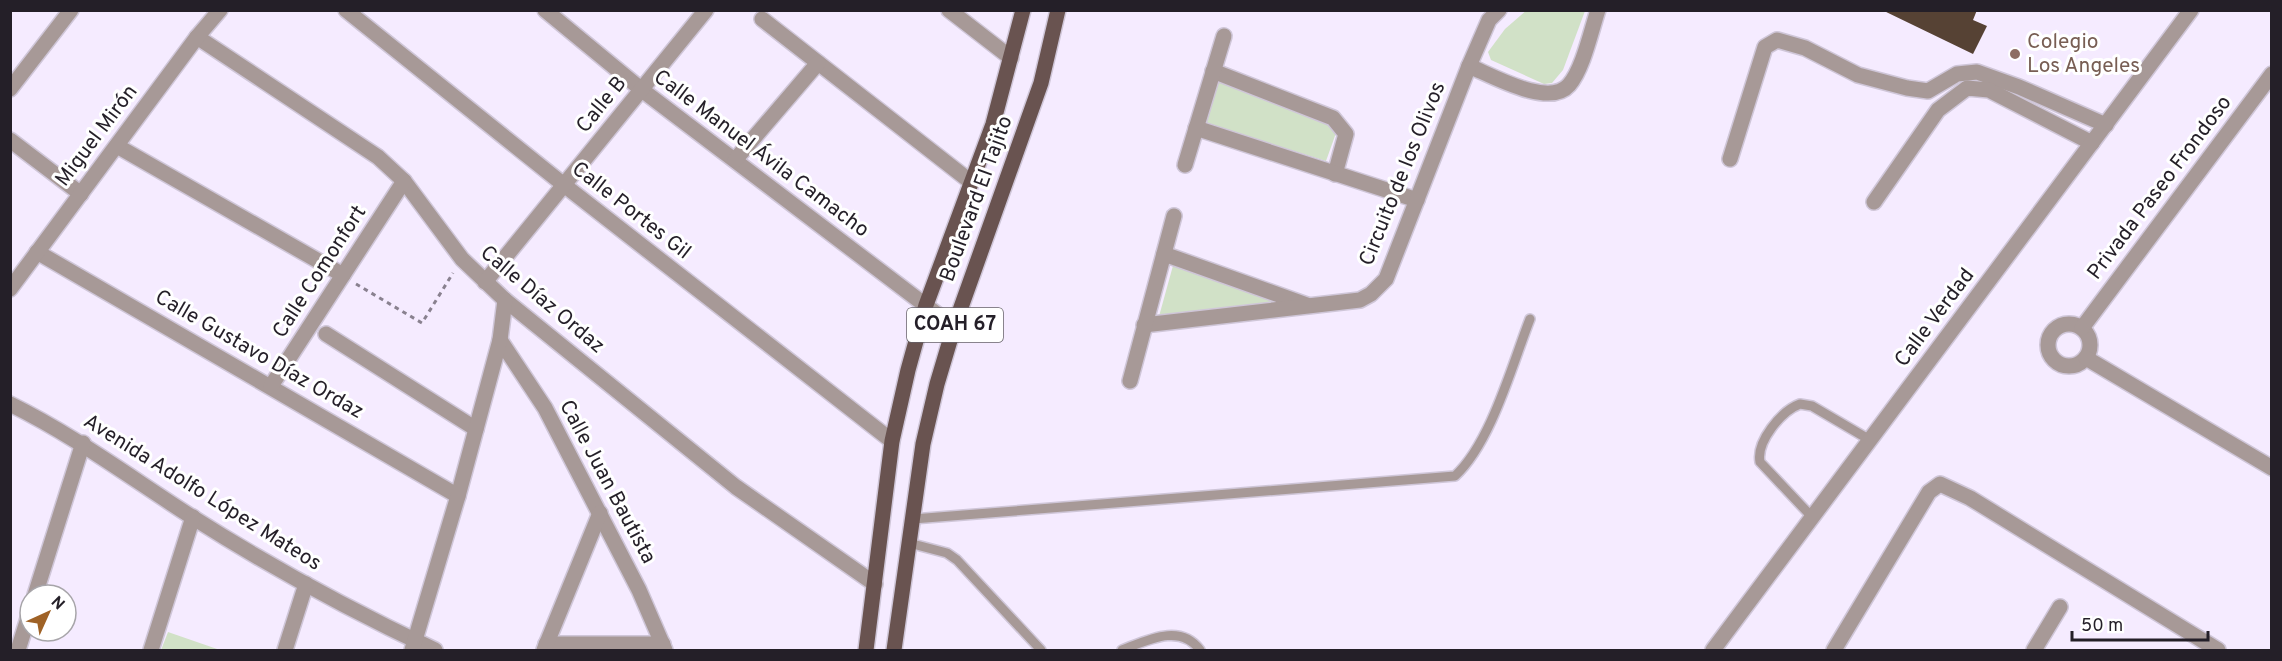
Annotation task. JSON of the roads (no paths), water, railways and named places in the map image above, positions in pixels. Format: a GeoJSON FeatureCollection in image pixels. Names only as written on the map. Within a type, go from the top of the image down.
{"type":"FeatureCollection","features":[{"type":"Feature","properties":{"kind":"main road","name":"Boulevard El Tajito"},"geometry":{"type":"LineString","coordinates":[[866,651],[892,441],[926,305],[993,124],[1023,10]]}},
{"type":"Feature","properties":{"kind":"main road","name":"Boulevard El Tajito"},"geometry":{"type":"LineString","coordinates":[[894,651],[923,444],[954,327],[1041,83],[1058,10]]}},
{"type":"Feature","properties":{"kind":"street"},"geometry":{"type":"LineString","coordinates":[[10,89],[71,10]]}},
{"type":"Feature","properties":{"kind":"street","name":"Miguel Mirón"},"geometry":{"type":"LineString","coordinates":[[10,289],[197,36],[220,10]]}},
{"type":"Feature","properties":{"kind":"street","name":"Calle Portes Gil"},"geometry":{"type":"LineString","coordinates":[[346,10],[564,185],[892,441]]}},
{"type":"Feature","properties":{"kind":"street","name":"Calle Manuel Ávila Camacho"},"geometry":{"type":"LineString","coordinates":[[545,10],[642,90],[954,327]]}},
{"type":"Feature","properties":{"kind":"street","name":"Calle B"},"geometry":{"type":"LineString","coordinates":[[485,282],[706,10]]}},
{"type":"Feature","properties":{"kind":"street"},"geometry":{"type":"LineString","coordinates":[[949,10],[1011,58]]}},
{"type":"Feature","properties":{"kind":"street","name":"Circuito de los Olivos"},"geometry":{"type":"LineString","coordinates":[[1310,306],[1360,300],[1371,294],[1386,279],[1469,66],[1489,20],[1499,10]]}},
{"type":"Feature","properties":{"kind":"street","name":"Circuito de los Olivos"},"geometry":{"type":"LineString","coordinates":[[1469,66],[1540,94],[1562,91],[1575,75],[1598,10]]}},
{"type":"Feature","properties":{"kind":"street","name":"Calle Verdad"},"geometry":{"type":"LineString","coordinates":[[1713,651],[2191,10]]}},
{"type":"Feature","properties":{"kind":"street"},"geometry":{"type":"LineString","coordinates":[[762,20],[971,182]]}},
{"type":"Feature","properties":{"kind":"street","name":"Calle Díaz Ordaz"},"geometry":{"type":"LineString","coordinates":[[197,36],[378,158],[404,181],[462,259],[505,300],[736,487],[875,584]]}},
{"type":"Feature","properties":{"kind":"street"},"geometry":{"type":"LineString","coordinates":[[1185,165],[1224,36]]}},
{"type":"Feature","properties":{"kind":"street"},"geometry":{"type":"LineString","coordinates":[[1730,159],[1765,47],[1772,41],[1781,40],[1805,48],[1858,75],[1895,86],[1928,91],[1957,74],[1977,72],[2019,87],[2106,125]]}},
{"type":"Feature","properties":{"kind":"street"},"geometry":{"type":"LineString","coordinates":[[735,160],[818,63]]}},
{"type":"Feature","properties":{"kind":"street"},"geometry":{"type":"LineString","coordinates":[[1213,71],[1333,118],[1346,134],[1335,174]]}},
{"type":"Feature","properties":{"kind":"street","name":"Privada Paseo Frondoso"},"geometry":{"type":"LineString","coordinates":[[2082,328],[2271,74]]}},
{"type":"Feature","properties":{"kind":"street"},"geometry":{"type":"LineString","coordinates":[[1874,202],[1938,110],[1961,91],[1983,88],[2092,143]]}},
{"type":"Feature","properties":{"kind":"street"},"geometry":{"type":"LineString","coordinates":[[1928,91],[1938,110]]}},
{"type":"Feature","properties":{"kind":"street"},"geometry":{"type":"LineString","coordinates":[[1196,128],[1417,200]]}},
{"type":"Feature","properties":{"kind":"street"},"geometry":{"type":"LineString","coordinates":[[10,140],[81,194]]}},
{"type":"Feature","properties":{"kind":"street"},"geometry":{"type":"LineString","coordinates":[[117,146],[343,275]]}},
{"type":"Feature","properties":{"kind":"street","name":"Calle Comonfort"},"geometry":{"type":"LineString","coordinates":[[271,386],[404,181]]}},
{"type":"Feature","properties":{"kind":"street"},"geometry":{"type":"LineString","coordinates":[[1130,381],[1174,216]]}},
{"type":"Feature","properties":{"kind":"street","name":"Calle Gustavo Díaz Ordaz"},"geometry":{"type":"LineString","coordinates":[[38,252],[458,496]]}},
{"type":"Feature","properties":{"kind":"street"},"geometry":{"type":"LineString","coordinates":[[1164,254],[1310,306]]}},
{"type":"Feature","properties":{"kind":"street"},"geometry":{"type":"LineString","coordinates":[[413,646],[458,496],[501,339],[505,300]]}},
{"type":"Feature","properties":{"kind":"street"},"geometry":{"type":"LineString","coordinates":[[1144,325],[1310,306]]}},
{"type":"Feature","properties":{"kind":"street"},"geometry":{"type":"LineString","coordinates":[[2070,323],[2082,328],[2089,337],[2090,348],[2086,358],[2076,366],[2063,366],[2052,359],[2047,347],[2049,335],[2058,326],[2070,323]]}},
{"type":"Feature","properties":{"kind":"street"},"geometry":{"type":"LineString","coordinates":[[326,334],[476,429]]}},
{"type":"Feature","properties":{"kind":"street","name":"Calle Juan Bautista"},"geometry":{"type":"LineString","coordinates":[[501,339],[545,408],[600,513],[664,647]]}},
{"type":"Feature","properties":{"kind":"street"},"geometry":{"type":"LineString","coordinates":[[2086,358],[2271,468]]}},
{"type":"Feature","properties":{"kind":"street","name":"Avenida Adolfo López Mateos"},"geometry":{"type":"LineString","coordinates":[[10,404],[83,443],[193,517],[306,584],[413,646],[435,651]]}},
{"type":"Feature","properties":{"kind":"street"},"geometry":{"type":"LineString","coordinates":[[39,583],[83,443]]}},
{"type":"Feature","properties":{"kind":"street"},"geometry":{"type":"LineString","coordinates":[[1834,651],[1929,492],[1940,484],[1970,498],[2218,651]]}},
{"type":"Feature","properties":{"kind":"street"},"geometry":{"type":"LineString","coordinates":[[600,513],[545,648],[664,647]]}},
{"type":"Feature","properties":{"kind":"street"},"geometry":{"type":"LineString","coordinates":[[152,651],[193,517]]}},
{"type":"Feature","properties":{"kind":"street"},"geometry":{"type":"LineString","coordinates":[[285,651],[306,584]]}},
{"type":"Feature","properties":{"kind":"street"},"geometry":{"type":"LineString","coordinates":[[2034,651],[2060,607]]}},
{"type":"Feature","properties":{"kind":"lane"},"geometry":{"type":"LineString","coordinates":[[913,519],[1455,476],[1470,462],[1487,429],[1530,319]]}},
{"type":"Feature","properties":{"kind":"lane"},"geometry":{"type":"LineString","coordinates":[[1812,517],[1760,462],[1760,447],[1785,413],[1800,404],[1812,406],[1870,440]]}},
{"type":"Feature","properties":{"kind":"lane"},"geometry":{"type":"LineString","coordinates":[[909,543],[947,553],[957,560],[1041,651]]}},
{"type":"Feature","properties":{"kind":"lane"},"geometry":{"type":"LineString","coordinates":[[1122,651],[1170,635],[1180,635],[1193,641],[1200,651]]}},
{"type":"Feature","properties":{"kind":"place","name":"Colegio Los Angeles"},"geometry":{"type":"Point","coordinates":[2015,54]}}]}
